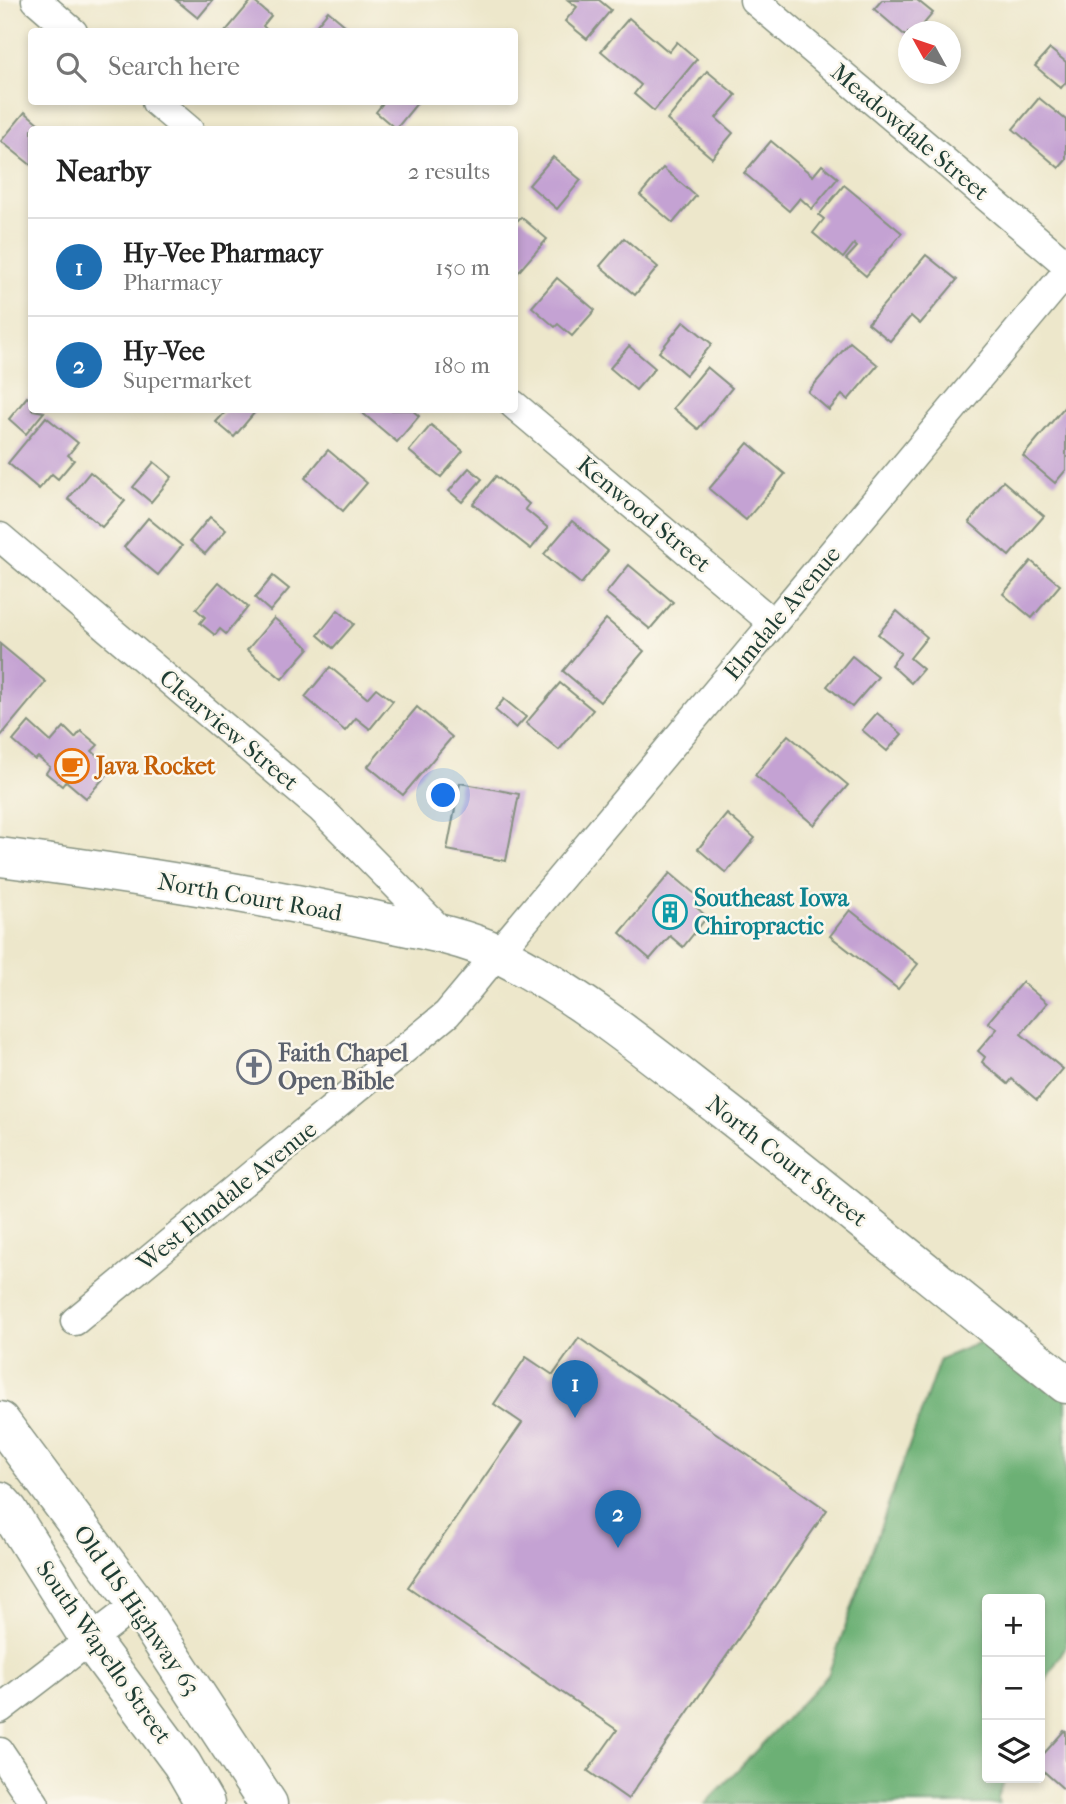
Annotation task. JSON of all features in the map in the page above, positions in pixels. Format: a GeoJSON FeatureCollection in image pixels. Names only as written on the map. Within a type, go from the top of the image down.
{"type":"FeatureCollection","features":[{"type":"Feature","properties":{"kind":"main road","name":"North Court Road"},"geometry":{"type":"LineString","coordinates":[[0,857],[327,909],[446,936],[497,953]]}},
{"type":"Feature","properties":{"kind":"main road","name":"North Court Street"},"geometry":{"type":"LineString","coordinates":[[497,953],[560,989],[611,1023],[816,1182],[1066,1384]]}},
{"type":"Feature","properties":{"kind":"main road","name":"Old US Highway 63"},"geometry":{"type":"LineString","coordinates":[[0,1421],[137,1604],[268,1804]]}},
{"type":"Feature","properties":{"kind":"main road","name":"South Wapello Street"},"geometry":{"type":"LineString","coordinates":[[0,1501],[90,1640],[181,1764],[205,1804]]}},
{"type":"Feature","properties":{"kind":"street"},"geometry":{"type":"LineString","coordinates":[[36,0],[68,28]]}},
{"type":"Feature","properties":{"kind":"street","name":"Meadowdale Street"},"geometry":{"type":"LineString","coordinates":[[754,0],[1066,264]]}},
{"type":"Feature","properties":{"kind":"street"},"geometry":{"type":"LineString","coordinates":[[160,105],[184,126]]}},
{"type":"Feature","properties":{"kind":"street","name":"Elmdale Avenue"},"geometry":{"type":"LineString","coordinates":[[497,953],[1066,273]]}},
{"type":"Feature","properties":{"kind":"street","name":"Kenwood Street"},"geometry":{"type":"LineString","coordinates":[[518,408],[773,623]]}},
{"type":"Feature","properties":{"kind":"street","name":"Clearview Street"},"geometry":{"type":"LineString","coordinates":[[0,537],[320,808],[446,936]]}},
{"type":"Feature","properties":{"kind":"street","name":"West Elmdale Avenue"},"geometry":{"type":"LineString","coordinates":[[75,1321],[447,1014],[497,953]]}},
{"type":"Feature","properties":{"kind":"street"},"geometry":{"type":"LineString","coordinates":[[0,1709],[137,1604]]}},
{"type":"Feature","properties":{"kind":"street"},"geometry":{"type":"LineString","coordinates":[[0,1752],[35,1804]]}},
{"type":"Feature","properties":{"kind":"green space"},"geometry":{"type":"Polygon","coordinates":[[[1002,1333],[1066,1384],[1066,1646],[1045,1684],[1045,1594],[982,1594],[982,1783],[1004,1783],[998,1797],[999,1804],[705,1804],[828,1675],[940,1359],[1002,1333]]]}},
{"type":"Feature","properties":{"kind":"building"},"geometry":{"type":"Polygon","coordinates":[[[176,0],[213,0],[198,18],[176,0]]]}},
{"type":"Feature","properties":{"kind":"building"},"geometry":{"type":"Polygon","coordinates":[[[252,0],[271,16],[263,26],[265,28],[228,28],[252,0]]]}},
{"type":"Feature","properties":{"kind":"building"},"geometry":{"type":"Polygon","coordinates":[[[568,0],[599,0],[611,10],[587,39],[565,21],[577,7],[568,0]]]}},
{"type":"Feature","properties":{"kind":"building"},"geometry":{"type":"Polygon","coordinates":[[[882,0],[917,0],[933,13],[926,21],[898,21],[898,29],[874,9],[882,0]]]}},
{"type":"Feature","properties":{"kind":"building"},"geometry":{"type":"Polygon","coordinates":[[[328,11],[348,28],[314,28],[328,11]]]}},
{"type":"Feature","properties":{"kind":"building"},"geometry":{"type":"Polygon","coordinates":[[[629,18],[669,52],[677,42],[697,59],[654,111],[634,94],[641,85],[601,51],[629,18]]]}},
{"type":"Feature","properties":{"kind":"building"},"geometry":{"type":"Polygon","coordinates":[[[1050,49],[1066,62],[1066,82],[1061,88],[1035,66],[1050,49]]]}},
{"type":"Feature","properties":{"kind":"building"},"geometry":{"type":"Polygon","coordinates":[[[707,71],[736,95],[716,118],[733,133],[712,158],[667,120],[707,71]]]}},
{"type":"Feature","properties":{"kind":"building"},"geometry":{"type":"Polygon","coordinates":[[[1039,98],[1066,120],[1066,160],[1059,168],[1013,129],[1039,98]]]}},
{"type":"Feature","properties":{"kind":"building"},"geometry":{"type":"Polygon","coordinates":[[[382,105],[416,105],[398,126],[392,126],[376,112],[382,105]]]}},
{"type":"Feature","properties":{"kind":"building"},"geometry":{"type":"Polygon","coordinates":[[[25,112],[41,126],[28,126],[28,163],[1,141],[25,112]]]}},
{"type":"Feature","properties":{"kind":"building"},"geometry":{"type":"Polygon","coordinates":[[[771,141],[813,176],[822,165],[838,178],[812,209],[800,198],[789,211],[744,173],[771,141]]]}},
{"type":"Feature","properties":{"kind":"building"},"geometry":{"type":"Polygon","coordinates":[[[553,157],[581,180],[557,209],[529,185],[553,157]]]}},
{"type":"Feature","properties":{"kind":"building"},"geometry":{"type":"Polygon","coordinates":[[[663,168],[696,196],[673,223],[640,195],[663,168]]]}},
{"type":"Feature","properties":{"kind":"building"},"geometry":{"type":"Polygon","coordinates":[[[844,185],[902,233],[866,276],[846,259],[857,247],[854,244],[843,258],[813,233],[824,219],[819,215],[844,185]]]}},
{"type":"Feature","properties":{"kind":"building"},"geometry":{"type":"Polygon","coordinates":[[[521,217],[547,239],[518,272],[518,220],[521,217]]]}},
{"type":"Feature","properties":{"kind":"building"},"geometry":{"type":"Polygon","coordinates":[[[624,238],[658,267],[635,295],[600,266],[624,238]]]}},
{"type":"Feature","properties":{"kind":"building"},"geometry":{"type":"Polygon","coordinates":[[[926,255],[957,280],[920,324],[911,316],[890,341],[868,323],[926,255]]]}},
{"type":"Feature","properties":{"kind":"building"},"geometry":{"type":"Polygon","coordinates":[[[557,278],[595,310],[572,336],[558,324],[555,327],[532,307],[557,278]]]}},
{"type":"Feature","properties":{"kind":"building"},"geometry":{"type":"Polygon","coordinates":[[[684,321],[712,344],[686,375],[659,352],[684,321]]]}},
{"type":"Feature","properties":{"kind":"building"},"geometry":{"type":"Polygon","coordinates":[[[850,342],[878,365],[848,400],[842,395],[829,410],[808,392],[850,342]]]}},
{"type":"Feature","properties":{"kind":"building"},"geometry":{"type":"Polygon","coordinates":[[[629,346],[655,368],[636,390],[610,368],[629,346]]]}},
{"type":"Feature","properties":{"kind":"building"},"geometry":{"type":"Polygon","coordinates":[[[707,367],[732,388],[698,429],[673,408],[707,367]]]}},
{"type":"Feature","properties":{"kind":"building"},"geometry":{"type":"Polygon","coordinates":[[[27,397],[28,413],[43,413],[26,434],[9,419],[27,397]]]}},
{"type":"Feature","properties":{"kind":"building"},"geometry":{"type":"Polygon","coordinates":[[[1066,405],[1066,470],[1055,483],[1023,456],[1066,405]]]}},
{"type":"Feature","properties":{"kind":"building"},"geometry":{"type":"Polygon","coordinates":[[[224,413],[254,413],[234,437],[216,422],[224,413]]]}},
{"type":"Feature","properties":{"kind":"building"},"geometry":{"type":"Polygon","coordinates":[[[363,413],[416,413],[419,416],[397,442],[363,413]]]}},
{"type":"Feature","properties":{"kind":"building"},"geometry":{"type":"Polygon","coordinates":[[[46,417],[78,443],[68,455],[74,460],[58,479],[52,474],[39,489],[8,463],[46,417]]]}},
{"type":"Feature","properties":{"kind":"building"},"geometry":{"type":"Polygon","coordinates":[[[431,425],[463,451],[441,477],[409,451],[431,425]]]}},
{"type":"Feature","properties":{"kind":"building"},"geometry":{"type":"Polygon","coordinates":[[[748,443],[785,474],[746,520],[709,489],[748,443]]]}},
{"type":"Feature","properties":{"kind":"building"},"geometry":{"type":"Polygon","coordinates":[[[328,450],[367,483],[343,511],[305,478],[328,450]]]}},
{"type":"Feature","properties":{"kind":"building"},"geometry":{"type":"Polygon","coordinates":[[[154,462],[172,477],[151,502],[133,487],[154,462]]]}},
{"type":"Feature","properties":{"kind":"building"},"geometry":{"type":"Polygon","coordinates":[[[469,468],[482,479],[462,502],[449,491],[469,468]]]}},
{"type":"Feature","properties":{"kind":"building"},"geometry":{"type":"Polygon","coordinates":[[[90,472],[125,501],[102,527],[68,499],[90,472]]]}},
{"type":"Feature","properties":{"kind":"building"},"geometry":{"type":"Polygon","coordinates":[[[496,476],[529,504],[525,509],[548,528],[531,549],[473,504],[496,476]]]}},
{"type":"Feature","properties":{"kind":"building"},"geometry":{"type":"Polygon","coordinates":[[[1003,481],[1044,516],[1009,556],[969,522],[1003,481]]]}},
{"type":"Feature","properties":{"kind":"building"},"geometry":{"type":"Polygon","coordinates":[[[210,517],[226,530],[205,554],[190,541],[210,517]]]}},
{"type":"Feature","properties":{"kind":"building"},"geometry":{"type":"Polygon","coordinates":[[[148,518],[182,546],[158,575],[124,547],[148,518]]]}},
{"type":"Feature","properties":{"kind":"building"},"geometry":{"type":"Polygon","coordinates":[[[572,521],[608,551],[581,584],[544,554],[572,521]]]}},
{"type":"Feature","properties":{"kind":"building"},"geometry":{"type":"Polygon","coordinates":[[[1031,561],[1060,585],[1032,618],[1003,594],[1031,561]]]}},
{"type":"Feature","properties":{"kind":"building"},"geometry":{"type":"Polygon","coordinates":[[[629,565],[673,602],[650,629],[606,593],[629,565]]]}},
{"type":"Feature","properties":{"kind":"building"},"geometry":{"type":"Polygon","coordinates":[[[273,576],[289,589],[270,611],[255,598],[273,576]]]}},
{"type":"Feature","properties":{"kind":"building"},"geometry":{"type":"Polygon","coordinates":[[[219,582],[248,607],[226,634],[220,629],[215,635],[200,623],[205,617],[196,609],[219,582]]]}},
{"type":"Feature","properties":{"kind":"building"},"geometry":{"type":"Polygon","coordinates":[[[338,610],[354,624],[333,648],[318,635],[338,610]]]}},
{"type":"Feature","properties":{"kind":"building"},"geometry":{"type":"Polygon","coordinates":[[[897,611],[927,637],[910,658],[923,669],[911,683],[891,665],[901,653],[878,634],[897,611]]]}},
{"type":"Feature","properties":{"kind":"building"},"geometry":{"type":"Polygon","coordinates":[[[274,618],[309,648],[282,679],[247,650],[274,618]]]}},
{"type":"Feature","properties":{"kind":"building"},"geometry":{"type":"Polygon","coordinates":[[[606,619],[644,651],[600,702],[563,671],[606,619]]]}},
{"type":"Feature","properties":{"kind":"building"},"geometry":{"type":"Polygon","coordinates":[[[0,644],[46,682],[0,737],[0,644]]]}},
{"type":"Feature","properties":{"kind":"building"},"geometry":{"type":"Polygon","coordinates":[[[852,656],[878,677],[852,707],[827,686],[852,656]]]}},
{"type":"Feature","properties":{"kind":"building"},"geometry":{"type":"Polygon","coordinates":[[[330,667],[367,698],[376,688],[393,701],[370,729],[356,718],[345,731],[305,697],[330,667]]]}},
{"type":"Feature","properties":{"kind":"building"},"geometry":{"type":"Polygon","coordinates":[[[560,683],[593,710],[559,750],[526,723],[560,683]]]}},
{"type":"Feature","properties":{"kind":"building"},"geometry":{"type":"Polygon","coordinates":[[[504,699],[526,717],[516,728],[495,710],[504,699]]]}},
{"type":"Feature","properties":{"kind":"building"},"geometry":{"type":"Polygon","coordinates":[[[417,707],[452,737],[403,795],[368,766],[417,707]]]}},
{"type":"Feature","properties":{"kind":"building"},"geometry":{"type":"Polygon","coordinates":[[[877,713],[902,734],[887,751],[862,730],[877,713]]]}},
{"type":"Feature","properties":{"kind":"building"},"geometry":{"type":"Polygon","coordinates":[[[29,722],[51,742],[64,727],[75,738],[81,731],[98,745],[92,751],[112,769],[86,798],[66,781],[62,786],[46,773],[50,767],[38,757],[35,760],[13,741],[29,722]]]}},
{"type":"Feature","properties":{"kind":"building"},"geometry":{"type":"Polygon","coordinates":[[[788,735],[848,785],[814,825],[755,775],[788,735]]]}},
{"type":"Feature","properties":{"kind":"building"},"geometry":{"type":"Polygon","coordinates":[[[460,783],[519,794],[506,861],[447,850],[460,783]]]}},
{"type":"Feature","properties":{"kind":"building"},"geometry":{"type":"Polygon","coordinates":[[[727,814],[755,838],[726,873],[698,849],[727,814]]]}},
{"type":"Feature","properties":{"kind":"building","name":"Southeast Iowa Chiropractic"},"geometry":{"type":"Polygon","coordinates":[[[670,873],[701,899],[695,906],[707,917],[683,947],[670,936],[650,959],[620,933],[670,873]]]}},
{"type":"Feature","properties":{"kind":"building"},"geometry":{"type":"Polygon","coordinates":[[[850,910],[918,964],[898,989],[830,936],[850,910]]]}},
{"type":"Feature","properties":{"kind":"building"},"geometry":{"type":"Polygon","coordinates":[[[1022,982],[1047,1003],[1021,1034],[1063,1069],[1037,1100],[1012,1079],[1008,1084],[982,1062],[985,1057],[978,1051],[997,1029],[988,1022],[1022,982]]]}},
{"type":"Feature","properties":{"kind":"building"},"geometry":{"type":"Polygon","coordinates":[[[579,1338],[827,1510],[628,1799],[588,1771],[617,1730],[408,1587],[522,1423],[494,1404],[526,1357],[553,1375],[579,1338]]]}},
{"type":"Feature","properties":{"kind":"building"},"geometry":{"type":"Polygon","coordinates":[[[1064,1731],[1066,1732],[1066,1791],[1045,1772],[1045,1752],[1064,1731]]]}},
{"type":"Feature","properties":{"kind":"place","name":"Java Rocket"},"geometry":{"type":"Point","coordinates":[72,766]}},
{"type":"Feature","properties":{"kind":"place","name":"Southeast Iowa Chiropractic"},"geometry":{"type":"Point","coordinates":[670,912]}},
{"type":"Feature","properties":{"kind":"place","name":"Faith Chapel Open Bible"},"geometry":{"type":"Point","coordinates":[254,1067]}},
{"type":"Feature","properties":{"kind":"place","name":"Hy-Vee Pharmacy"},"geometry":{"type":"Point","coordinates":[575,1418]}},
{"type":"Feature","properties":{"kind":"place","name":"Hy-Vee"},"geometry":{"type":"Point","coordinates":[618,1548]}}]}
